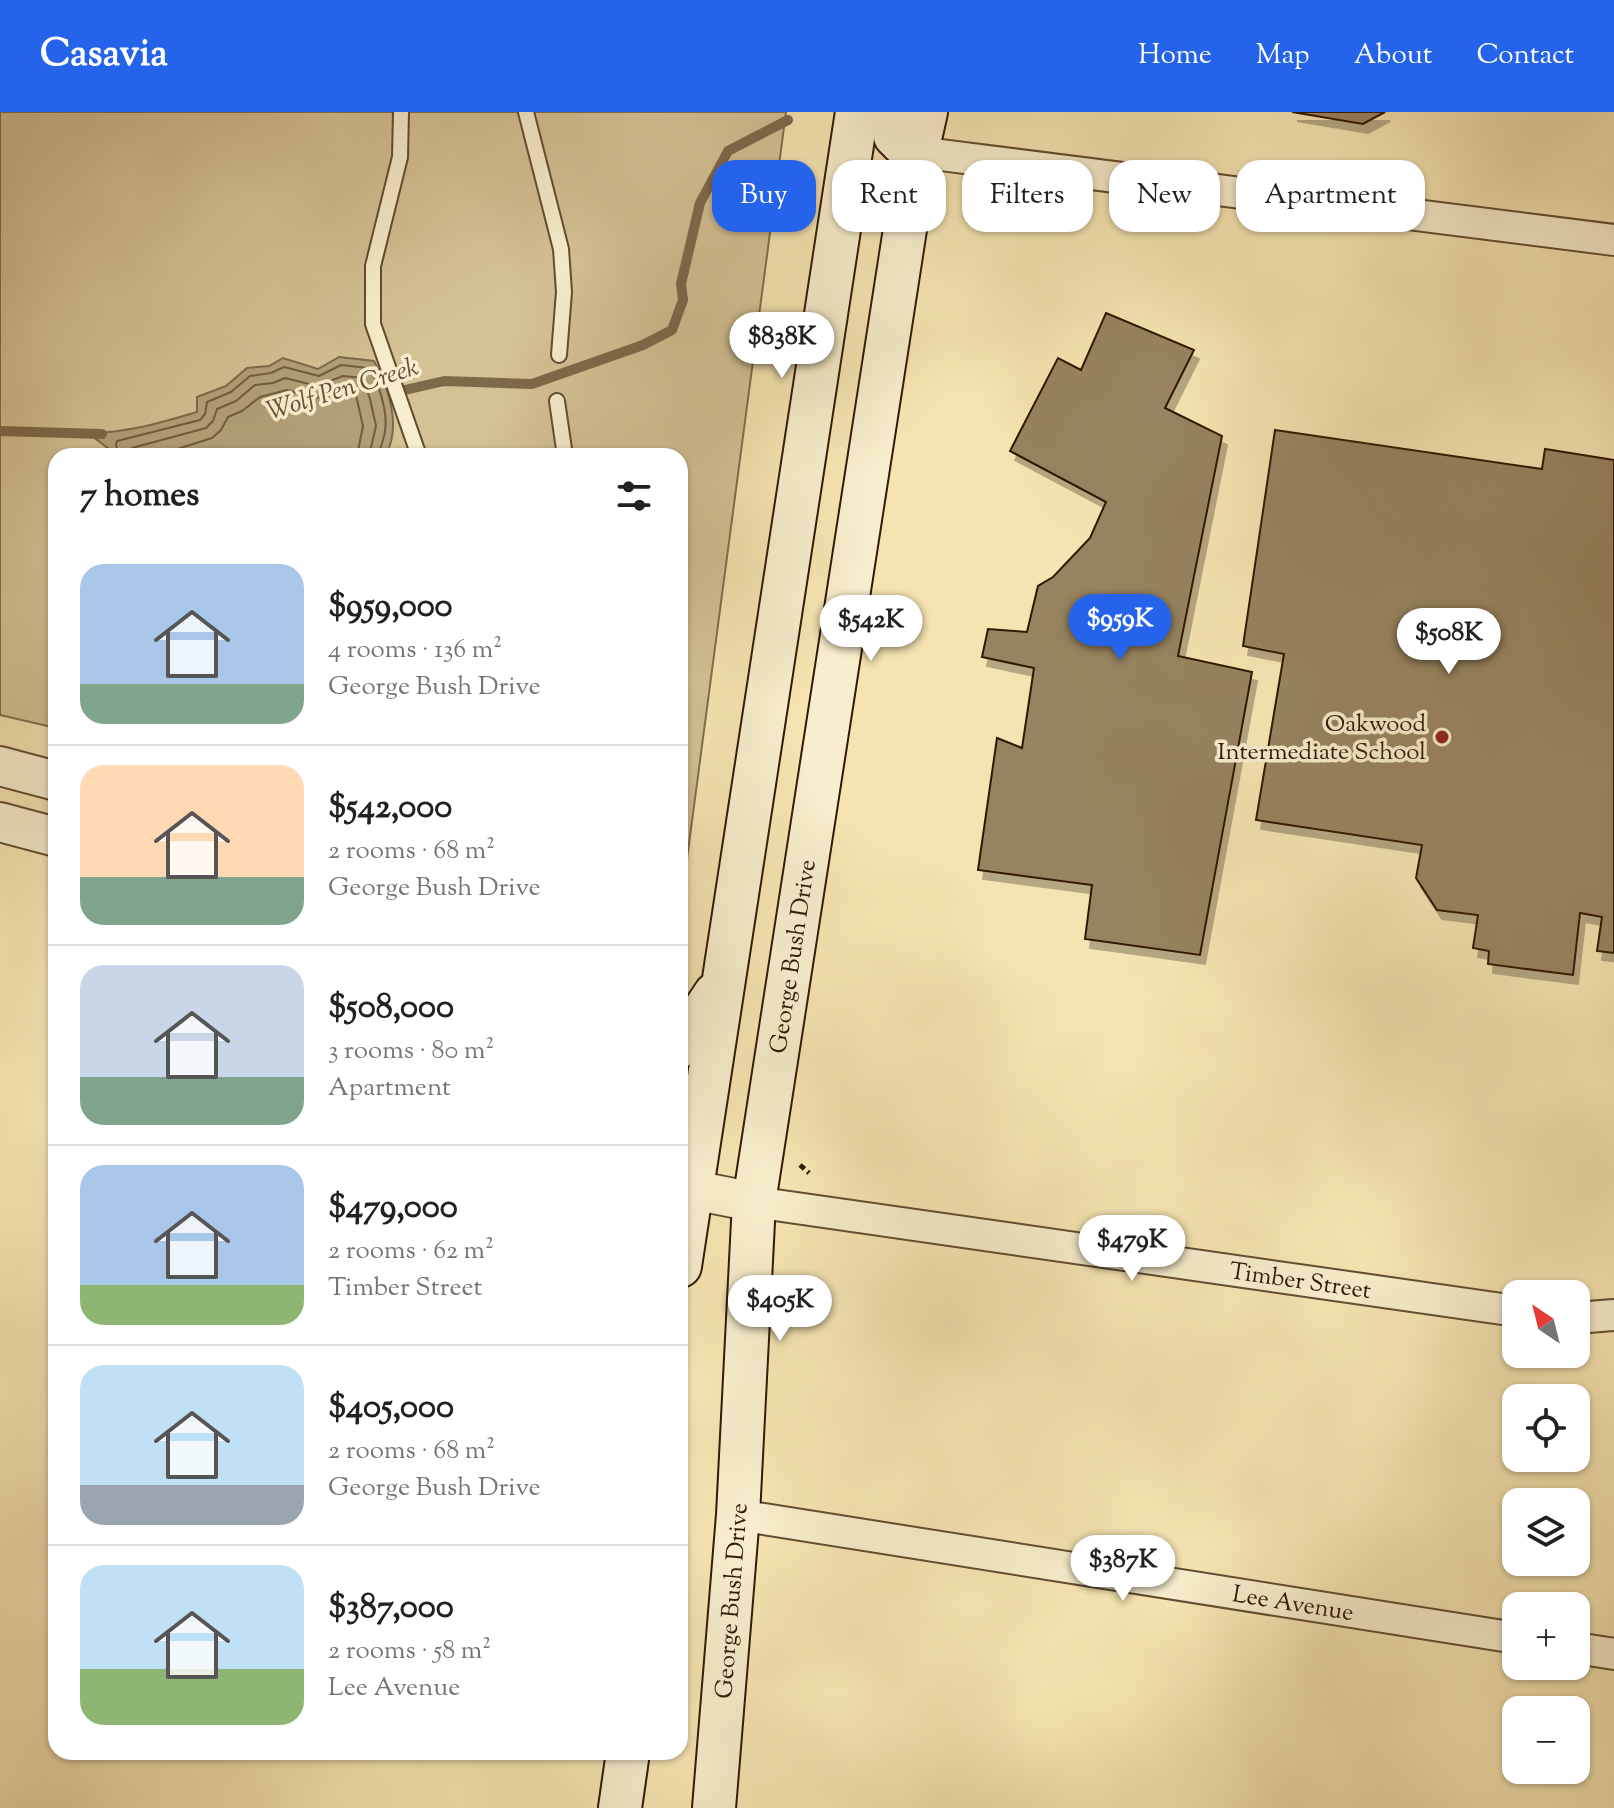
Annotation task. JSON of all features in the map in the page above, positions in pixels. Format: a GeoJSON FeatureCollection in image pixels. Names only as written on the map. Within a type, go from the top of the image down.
{"type":"FeatureCollection","features":[{"type":"Feature","properties":{"kind":"main road"},"geometry":{"type":"LineString","coordinates":[[688,1167],[724,979],[857,112]]}},
{"type":"Feature","properties":{"kind":"main road"},"geometry":{"type":"LineString","coordinates":[[895,112],[895,136],[917,152]]}},
{"type":"Feature","properties":{"kind":"main road","name":"George Bush Drive"},"geometry":{"type":"LineString","coordinates":[[714,1808],[738,1515],[754,1202],[917,152],[926,112]]}},
{"type":"Feature","properties":{"kind":"main road"},"geometry":{"type":"LineString","coordinates":[[688,1034],[724,979]]}},
{"type":"Feature","properties":{"kind":"main road"},"geometry":{"type":"LineString","coordinates":[[620,1808],[627,1760]]}},
{"type":"Feature","properties":{"kind":"street"},"geometry":{"type":"LineString","coordinates":[[917,152],[1614,240]]}},
{"type":"Feature","properties":{"kind":"street"},"geometry":{"type":"LineString","coordinates":[[0,766],[48,779]]}},
{"type":"Feature","properties":{"kind":"street"},"geometry":{"type":"LineString","coordinates":[[0,822],[48,835]]}},
{"type":"Feature","properties":{"kind":"street"},"geometry":{"type":"LineString","coordinates":[[688,1189],[754,1202]]}},
{"type":"Feature","properties":{"kind":"street","name":"Timber Street"},"geometry":{"type":"LineString","coordinates":[[754,1202],[1502,1309]]}},
{"type":"Feature","properties":{"kind":"street"},"geometry":{"type":"LineString","coordinates":[[1590,1317],[1614,1315]]}},
{"type":"Feature","properties":{"kind":"street","name":"Lee Avenue"},"geometry":{"type":"LineString","coordinates":[[738,1515],[1502,1636]]}},
{"type":"Feature","properties":{"kind":"street"},"geometry":{"type":"LineString","coordinates":[[1590,1650],[1614,1654]]}},
{"type":"Feature","properties":{"kind":"lane"},"geometry":{"type":"LineString","coordinates":[[401,112],[400,157],[373,266],[373,324],[416,448]]}},
{"type":"Feature","properties":{"kind":"lane"},"geometry":{"type":"LineString","coordinates":[[526,112],[561,249],[564,292],[559,355]]}},
{"type":"Feature","properties":{"kind":"lane"},"geometry":{"type":"LineString","coordinates":[[557,401],[564,448]]}},
{"type":"Feature","properties":{"kind":"path"},"geometry":{"type":"LineString","coordinates":[[800,1165],[809,1173]]}},
{"type":"Feature","properties":{"kind":"shaded area"},"geometry":{"type":"Polygon","coordinates":[[[0,112],[786,112],[780,160],[712,160],[712,232],[770,232],[688,851],[688,448],[48,448],[48,726],[0,715],[0,112]]]}},
{"type":"Feature","properties":{"kind":"water"},"geometry":{"type":"Polygon","coordinates":[[[339,357],[374,361],[392,408],[393,433],[389,448],[108,448],[88,433],[130,429],[197,412],[197,397],[226,386],[247,368],[269,366],[283,358],[318,369],[339,357]]]}},
{"type":"Feature","properties":{"kind":"building"},"geometry":{"type":"Polygon","coordinates":[[[1292,112],[1385,112],[1363,124],[1292,112]]]}},
{"type":"Feature","properties":{"kind":"building"},"geometry":{"type":"Polygon","coordinates":[[[1106,313],[1194,350],[1165,408],[1222,436],[1178,656],[1252,672],[1200,955],[1085,939],[1092,885],[978,870],[997,738],[1022,748],[1034,668],[982,657],[988,629],[1027,632],[1038,586],[1053,577],[1090,538],[1106,502],[1010,451],[1058,358],[1081,370],[1106,313]]]}},
{"type":"Feature","properties":{"kind":"building","name":"Oakwood Intermediate School"},"geometry":{"type":"Polygon","coordinates":[[[1275,430],[1542,469],[1545,449],[1614,460],[1614,953],[1597,951],[1602,917],[1580,913],[1573,975],[1488,964],[1489,951],[1473,948],[1478,915],[1437,910],[1416,878],[1422,845],[1256,820],[1284,654],[1243,646],[1275,430]]]}},
{"type":"Feature","properties":{"kind":"waterway","name":"Wolf Pen Creek"},"geometry":{"type":"LineString","coordinates":[[392,393],[444,381],[532,384],[643,345],[672,330],[683,300],[681,284],[700,203],[728,151],[788,120]]}},
{"type":"Feature","properties":{"kind":"waterway","name":"Wolf Pen Creek"},"geometry":{"type":"LineString","coordinates":[[0,431],[102,434]]}},
{"type":"Feature","properties":{"kind":"place","name":"Oakwood Intermediate School"},"geometry":{"type":"Point","coordinates":[1442,737]}}]}
